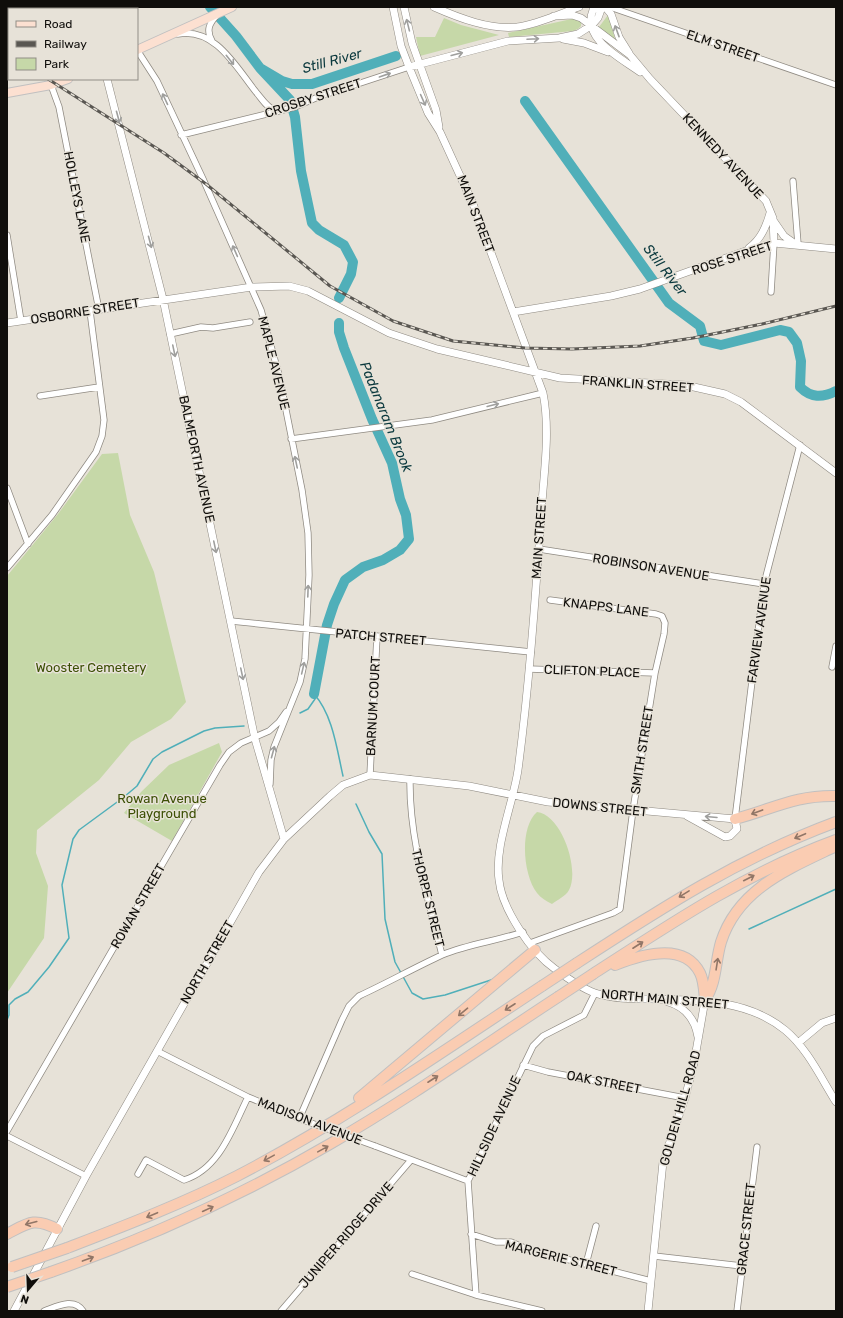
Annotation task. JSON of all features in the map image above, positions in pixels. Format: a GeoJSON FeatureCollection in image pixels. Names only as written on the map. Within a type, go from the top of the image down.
{"type":"FeatureCollection","features":[{"type":"Feature","properties":{"kind":"highway"},"geometry":{"type":"LineString","coordinates":[[735,819],[790,800],[814,796],[836,796]]}},
{"type":"Feature","properties":{"kind":"highway"},"geometry":{"type":"LineString","coordinates":[[9,1267],[67,1248],[179,1203],[236,1176],[290,1147],[350,1112],[662,908],[717,875],[774,846],[836,822]]}},
{"type":"Feature","properties":{"kind":"highway"},"geometry":{"type":"LineString","coordinates":[[7,1287],[129,1244],[186,1219],[299,1162],[359,1127],[725,890],[781,862],[836,840]]}},
{"type":"Feature","properties":{"kind":"highway"},"geometry":{"type":"LineString","coordinates":[[705,1000],[714,981],[724,933],[742,903],[759,887],[780,874],[836,846]]}},
{"type":"Feature","properties":{"kind":"highway"},"geometry":{"type":"LineString","coordinates":[[290,1147],[385,1078],[532,947]]}},
{"type":"Feature","properties":{"kind":"highway"},"geometry":{"type":"LineString","coordinates":[[594,974],[642,955],[652,953],[674,955],[691,962],[697,968],[703,982],[705,1000]]}},
{"type":"Feature","properties":{"kind":"highway"},"geometry":{"type":"LineString","coordinates":[[7,1234],[32,1222],[44,1222],[57,1229]]}},
{"type":"Feature","properties":{"kind":"main road","name":"MAIN STREET"},"geometry":{"type":"LineString","coordinates":[[393,7],[401,46],[408,67],[428,113],[440,132],[474,206],[543,393],[547,425],[531,652],[513,795],[499,859],[498,877],[504,901],[532,947]]}},
{"type":"Feature","properties":{"kind":"main road","name":"MAIN STREET"},"geometry":{"type":"LineString","coordinates":[[404,7],[419,63],[436,110],[440,132]]}},
{"type":"Feature","properties":{"kind":"main road"},"geometry":{"type":"LineString","coordinates":[[434,7],[478,22],[505,28],[518,27],[579,7]]}},
{"type":"Feature","properties":{"kind":"main road"},"geometry":{"type":"LineString","coordinates":[[592,25],[591,15],[593,10],[599,7]]}},
{"type":"Feature","properties":{"kind":"main road"},"geometry":{"type":"LineString","coordinates":[[419,63],[508,41],[559,38],[578,34],[592,25],[598,18],[602,7]]}},
{"type":"Feature","properties":{"kind":"main road"},"geometry":{"type":"LineString","coordinates":[[605,7],[611,14],[619,37],[630,55]]}},
{"type":"Feature","properties":{"kind":"main road"},"geometry":{"type":"LineString","coordinates":[[138,50],[208,20],[226,9]]}},
{"type":"Feature","properties":{"kind":"main road","name":"KENNEDY AVENUE"},"geometry":{"type":"LineString","coordinates":[[554,16],[572,15],[582,18],[630,55],[650,79],[756,188],[766,201],[772,215],[774,243]]}},
{"type":"Feature","properties":{"kind":"main road","name":"KENNEDY AVENUE"},"geometry":{"type":"LineString","coordinates":[[592,25],[593,31],[602,43],[650,79]]}},
{"type":"Feature","properties":{"kind":"main road"},"geometry":{"type":"LineString","coordinates":[[559,38],[584,43],[621,58]]}},
{"type":"Feature","properties":{"kind":"main road","name":"CROSBY STREET"},"geometry":{"type":"LineString","coordinates":[[408,67],[419,63]]}},
{"type":"Feature","properties":{"kind":"main road"},"geometry":{"type":"LineString","coordinates":[[7,93],[51,85],[65,80]]}},
{"type":"Feature","properties":{"kind":"main road","name":"BALMFORTH AVENUE"},"geometry":{"type":"LineString","coordinates":[[107,80],[163,299],[255,739],[284,839]]}},
{"type":"Feature","properties":{"kind":"main road"},"geometry":{"type":"LineString","coordinates":[[772,215],[784,236],[788,240],[798,244]]}},
{"type":"Feature","properties":{"kind":"main road"},"geometry":{"type":"LineString","coordinates":[[747,250],[760,238],[772,215]]}},
{"type":"Feature","properties":{"kind":"main road","name":"ROSE STREET"},"geometry":{"type":"LineString","coordinates":[[513,312],[611,296],[640,289],[747,250],[774,243],[798,244],[836,249]]}},
{"type":"Feature","properties":{"kind":"main road","name":"OSBORNE STREET"},"geometry":{"type":"LineString","coordinates":[[7,323],[252,286]]}},
{"type":"Feature","properties":{"kind":"main road","name":"FRANKLIN STREET"},"geometry":{"type":"LineString","coordinates":[[252,286],[289,286],[308,291],[361,320],[408,341],[560,378],[583,381],[685,385],[712,390],[741,402],[836,473]]}},
{"type":"Feature","properties":{"kind":"main road","name":"NORTH STREET"},"geometry":{"type":"LineString","coordinates":[[14,1311],[86,1176],[259,872],[284,839],[343,785],[357,778],[370,775],[469,786],[513,795]]}},
{"type":"Feature","properties":{"kind":"main road","name":"DOWNS STREET"},"geometry":{"type":"LineString","coordinates":[[513,795],[529,800],[687,816],[735,819],[736,829],[730,836],[725,836],[687,816]]}},
{"type":"Feature","properties":{"kind":"main road","name":"NORTH MAIN STREET"},"geometry":{"type":"LineString","coordinates":[[532,947],[552,968],[580,986],[595,993],[613,997],[705,1000],[743,1008],[771,1019],[798,1043],[836,1102]]}},
{"type":"Feature","properties":{"kind":"main road"},"geometry":{"type":"LineString","coordinates":[[659,999],[683,1009],[694,1023],[699,1041]]}},
{"type":"Feature","properties":{"kind":"main road","name":"GOLDEN HILL ROAD"},"geometry":{"type":"LineString","coordinates":[[648,1311],[664,1162],[685,1098],[699,1041],[705,1000]]}},
{"type":"Feature","properties":{"kind":"main road"},"geometry":{"type":"LineString","coordinates":[[798,1043],[808,1033],[822,1023],[836,1018]]}},
{"type":"Feature","properties":{"kind":"street","name":"ELM STREET"},"geometry":{"type":"LineString","coordinates":[[610,7],[836,85]]}},
{"type":"Feature","properties":{"kind":"street"},"geometry":{"type":"LineString","coordinates":[[208,20],[209,34],[213,42]]}},
{"type":"Feature","properties":{"kind":"street"},"geometry":{"type":"LineString","coordinates":[[173,35],[188,32],[199,34],[213,42],[219,47],[264,102],[278,111]]}},
{"type":"Feature","properties":{"kind":"street","name":"MAPLE AVENUE"},"geometry":{"type":"LineString","coordinates":[[138,52],[157,81],[252,286],[269,332],[302,490],[308,533],[307,630]]}},
{"type":"Feature","properties":{"kind":"street","name":"CROSBY STREET"},"geometry":{"type":"LineString","coordinates":[[181,135],[295,107],[318,97],[408,67]]}},
{"type":"Feature","properties":{"kind":"street","name":"HOLLEYS LANE"},"geometry":{"type":"LineString","coordinates":[[51,85],[59,107],[99,310]]}},
{"type":"Feature","properties":{"kind":"street"},"geometry":{"type":"LineString","coordinates":[[793,181],[798,244]]}},
{"type":"Feature","properties":{"kind":"street"},"geometry":{"type":"LineString","coordinates":[[7,235],[21,321]]}},
{"type":"Feature","properties":{"kind":"street","name":"KENNEDY AVENUE"},"geometry":{"type":"LineString","coordinates":[[771,292],[774,243]]}},
{"type":"Feature","properties":{"kind":"street"},"geometry":{"type":"LineString","coordinates":[[7,568],[52,515],[96,452],[102,436],[104,420],[90,311]]}},
{"type":"Feature","properties":{"kind":"street"},"geometry":{"type":"LineString","coordinates":[[170,334],[201,327],[213,328],[250,322]]}},
{"type":"Feature","properties":{"kind":"street"},"geometry":{"type":"LineString","coordinates":[[40,396],[99,387]]}},
{"type":"Feature","properties":{"kind":"street"},"geometry":{"type":"LineString","coordinates":[[292,439],[381,428],[456,414],[543,393]]}},
{"type":"Feature","properties":{"kind":"street","name":"FARVIEW AVENUE"},"geometry":{"type":"LineString","coordinates":[[735,819],[764,584],[800,445]]}},
{"type":"Feature","properties":{"kind":"street"},"geometry":{"type":"LineString","coordinates":[[7,488],[28,544]]}},
{"type":"Feature","properties":{"kind":"street","name":"ROBINSON AVENUE"},"geometry":{"type":"LineString","coordinates":[[538,549],[764,584]]}},
{"type":"Feature","properties":{"kind":"street","name":"KNAPPS LANE"},"geometry":{"type":"LineString","coordinates":[[550,600],[662,616]]}},
{"type":"Feature","properties":{"kind":"street","name":"SMITH STREET"},"geometry":{"type":"LineString","coordinates":[[532,947],[620,909],[633,810],[655,673],[664,634],[665,623],[662,616]]}},
{"type":"Feature","properties":{"kind":"street","name":"PATCH STREET"},"geometry":{"type":"LineString","coordinates":[[231,621],[531,652]]}},
{"type":"Feature","properties":{"kind":"street","name":"ROWAN STREET"},"geometry":{"type":"LineString","coordinates":[[270,790],[270,774],[274,747],[300,682],[305,659],[307,630]]}},
{"type":"Feature","properties":{"kind":"street","name":"BARNUM COURT"},"geometry":{"type":"LineString","coordinates":[[370,775],[377,636]]}},
{"type":"Feature","properties":{"kind":"street"},"geometry":{"type":"LineString","coordinates":[[832,667],[836,646]]}},
{"type":"Feature","properties":{"kind":"street","name":"CLIFTON PLACE"},"geometry":{"type":"LineString","coordinates":[[529,669],[655,673]]}},
{"type":"Feature","properties":{"kind":"street","name":"ROWAN STREET"},"geometry":{"type":"LineString","coordinates":[[7,1131],[220,764],[229,752],[241,743],[255,739],[279,722],[292,704]]}},
{"type":"Feature","properties":{"kind":"street","name":"THORPE STREET"},"geometry":{"type":"LineString","coordinates":[[301,1119],[349,1006],[359,996],[400,978],[442,956],[413,830],[409,805],[410,779]]}},
{"type":"Feature","properties":{"kind":"street"},"geometry":{"type":"LineString","coordinates":[[442,956],[523,932]]}},
{"type":"Feature","properties":{"kind":"street","name":"HILLSIDE AVENUE"},"geometry":{"type":"LineString","coordinates":[[476,1295],[468,1181],[533,1046],[543,1036],[584,1015],[595,993]]}},
{"type":"Feature","properties":{"kind":"street","name":"MADISON AVENUE"},"geometry":{"type":"LineString","coordinates":[[157,1051],[248,1097],[301,1119],[468,1181]]}},
{"type":"Feature","properties":{"kind":"street","name":"OAK STREET"},"geometry":{"type":"LineString","coordinates":[[523,1065],[548,1072],[685,1098]]}},
{"type":"Feature","properties":{"kind":"street"},"geometry":{"type":"LineString","coordinates":[[138,1174],[146,1160],[184,1180],[201,1172],[210,1164],[225,1143],[248,1097]]}},
{"type":"Feature","properties":{"kind":"street"},"geometry":{"type":"LineString","coordinates":[[7,1136],[86,1176]]}},
{"type":"Feature","properties":{"kind":"street","name":"GRACE STREET"},"geometry":{"type":"LineString","coordinates":[[737,1311],[757,1147]]}},
{"type":"Feature","properties":{"kind":"street","name":"JUNIPER RIDGE DRIVE"},"geometry":{"type":"LineString","coordinates":[[281,1311],[411,1160]]}},
{"type":"Feature","properties":{"kind":"street"},"geometry":{"type":"LineString","coordinates":[[586,1264],[596,1226]]}},
{"type":"Feature","properties":{"kind":"street","name":"MARGERIE STREET"},"geometry":{"type":"LineString","coordinates":[[471,1234],[496,1242],[510,1242],[527,1249],[651,1281]]}},
{"type":"Feature","properties":{"kind":"street"},"geometry":{"type":"LineString","coordinates":[[654,1256],[742,1266]]}},
{"type":"Feature","properties":{"kind":"street"},"geometry":{"type":"LineString","coordinates":[[412,1274],[476,1295],[542,1311]]}},
{"type":"Feature","properties":{"kind":"street"},"geometry":{"type":"LineString","coordinates":[[44,1311],[70,1303],[80,1307],[82,1311]]}},
{"type":"Feature","properties":{"kind":"shaded area"},"geometry":{"type":"Polygon","coordinates":[[[7,7],[109,7],[8,8],[7,49],[7,7]]]}},
{"type":"Feature","properties":{"kind":"green space"},"geometry":{"type":"Polygon","coordinates":[[[608,15],[616,42],[599,27],[608,15]]]}},
{"type":"Feature","properties":{"kind":"green space"},"geometry":{"type":"Polygon","coordinates":[[[444,18],[461,25],[499,35],[420,56],[416,37],[435,37],[444,18]]]}},
{"type":"Feature","properties":{"kind":"green space"},"geometry":{"type":"Polygon","coordinates":[[[576,18],[581,21],[581,26],[573,31],[509,37],[508,33],[576,18]]]}},
{"type":"Feature","properties":{"kind":"green space","name":"Wooster Cemetery"},"geometry":{"type":"Polygon","coordinates":[[[118,453],[130,515],[154,572],[186,702],[171,719],[131,742],[99,780],[37,830],[36,853],[48,886],[44,938],[7,993],[7,576],[58,514],[102,454],[118,453]]]}},
{"type":"Feature","properties":{"kind":"green space","name":"Rowan Avenue Playground"},"geometry":{"type":"Polygon","coordinates":[[[219,743],[222,752],[172,841],[124,813],[141,792],[169,765],[219,743]]]}},
{"type":"Feature","properties":{"kind":"green space"},"geometry":{"type":"Polygon","coordinates":[[[537,812],[546,815],[554,823],[561,833],[570,857],[572,881],[569,890],[564,896],[552,904],[537,893],[532,885],[526,864],[525,840],[527,829],[531,819],[537,812]]]}},
{"type":"Feature","properties":{"kind":"waterway","name":"Still River"},"geometry":{"type":"LineString","coordinates":[[210,7],[236,36],[260,68],[282,81],[292,84],[312,84],[396,56]]}},
{"type":"Feature","properties":{"kind":"waterway","name":"Padanaram Brook"},"geometry":{"type":"LineString","coordinates":[[260,68],[290,100],[295,117],[301,171],[312,223],[319,230],[344,245],[353,262],[351,274],[339,298]]}},
{"type":"Feature","properties":{"kind":"waterway","name":"Still River"},"geometry":{"type":"LineString","coordinates":[[525,101],[669,303],[700,326],[704,341],[721,345],[780,330],[789,332],[797,343],[801,361],[800,387],[804,391],[817,396],[826,395],[836,391]]}},
{"type":"Feature","properties":{"kind":"waterway","name":"Padanaram Brook"},"geometry":{"type":"LineString","coordinates":[[314,694],[327,625],[334,604],[345,580],[363,567],[383,560],[400,550],[409,539],[406,515],[400,499],[392,463],[372,419],[344,348],[339,332],[339,323]]}},
{"type":"Feature","properties":{"kind":"waterway"},"geometry":{"type":"LineString","coordinates":[[314,694],[326,712],[330,722],[343,776]]}},
{"type":"Feature","properties":{"kind":"waterway","name":"Padanaram Brook"},"geometry":{"type":"LineString","coordinates":[[300,713],[308,709],[315,699],[315,696]]}},
{"type":"Feature","properties":{"kind":"waterway","name":"Padanaram Brook"},"geometry":{"type":"LineString","coordinates":[[7,1020],[9,1015],[9,1005],[15,999],[28,992],[49,967],[69,938],[62,885],[73,839],[79,830],[137,786],[153,759],[162,752],[204,731],[215,728],[244,726]]}},
{"type":"Feature","properties":{"kind":"waterway"},"geometry":{"type":"LineString","coordinates":[[356,804],[369,832],[382,854],[385,919],[395,962],[412,993],[423,999],[445,995],[494,979]]}},
{"type":"Feature","properties":{"kind":"waterway"},"geometry":{"type":"LineString","coordinates":[[749,929],[836,889]]}},
{"type":"Feature","properties":{"kind":"railway"},"geometry":{"type":"LineString","coordinates":[[50,80],[164,153],[206,184],[330,286],[393,321],[453,341],[525,348],[572,349],[640,346],[693,338],[762,324],[836,306]]}}]}
